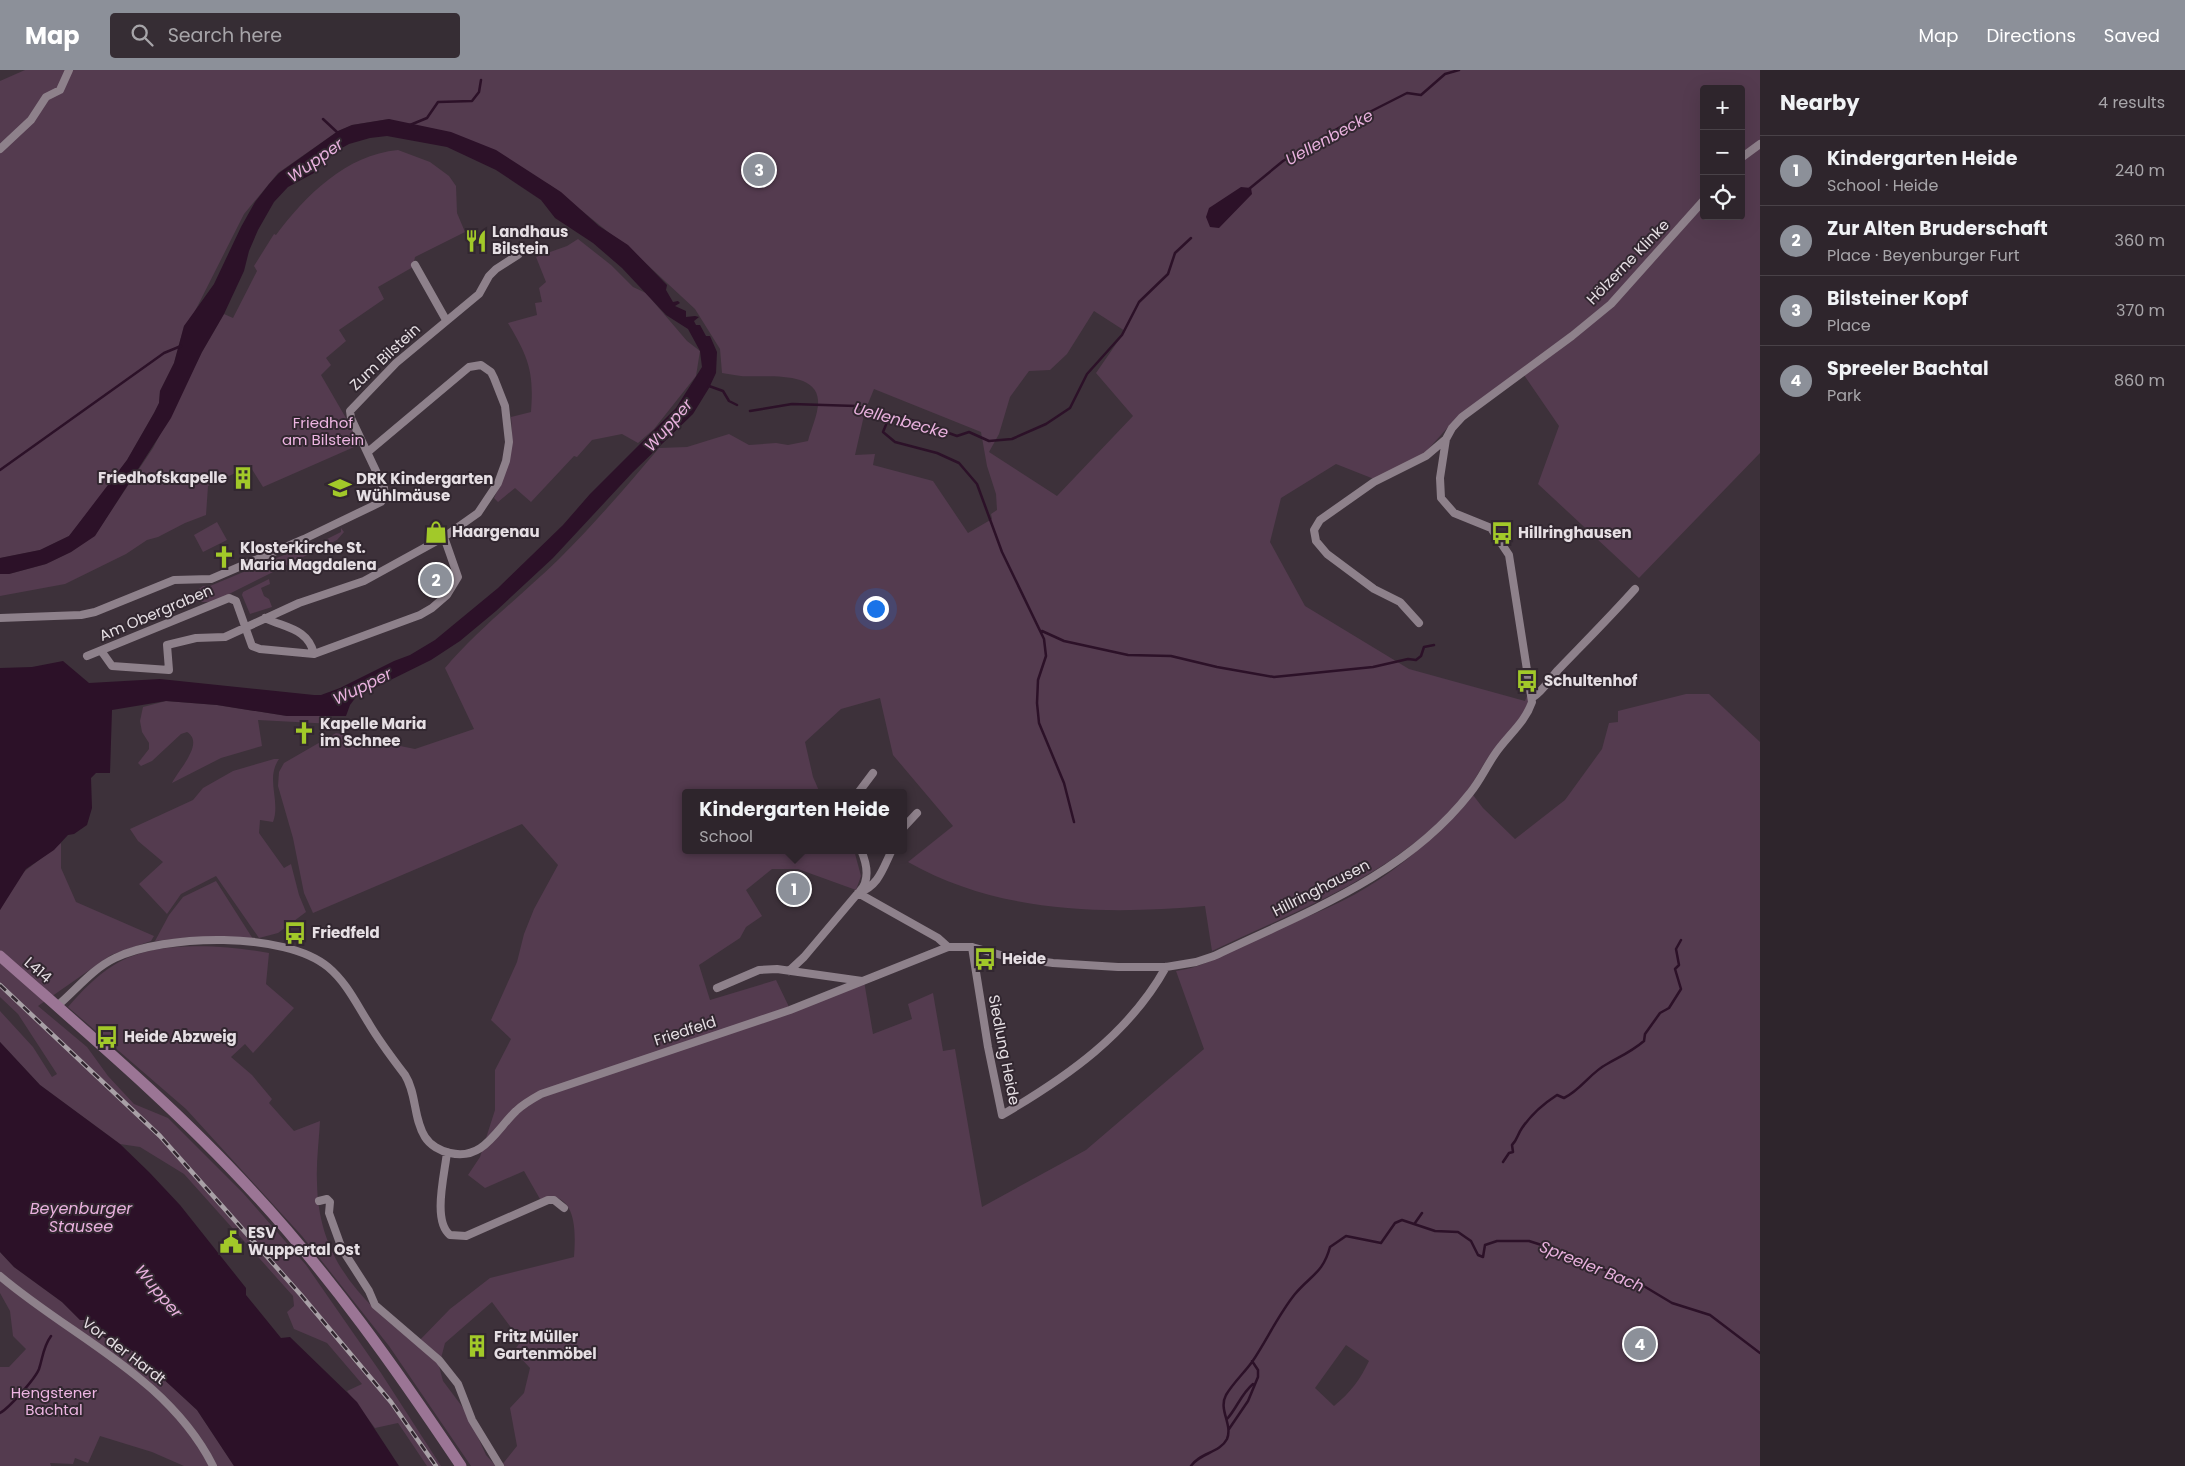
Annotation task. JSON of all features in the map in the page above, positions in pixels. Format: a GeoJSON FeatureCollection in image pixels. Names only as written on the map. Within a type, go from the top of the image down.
{"type":"FeatureCollection","features":[{"type":"Feature","properties":{"kind":"main road","name":"L414"},"geometry":{"type":"LineString","coordinates":[[0,956],[155,1094],[230,1167],[273,1214],[340,1294],[461,1466]]}},
{"type":"Feature","properties":{"kind":"street"},"geometry":{"type":"LineString","coordinates":[[0,149],[31,120],[46,97],[60,90],[69,70]]}},
{"type":"Feature","properties":{"kind":"street"},"geometry":{"type":"LineString","coordinates":[[1745,155],[1760,144]]}},
{"type":"Feature","properties":{"kind":"street","name":"Hölzerne Klinke"},"geometry":{"type":"LineString","coordinates":[[1446,439],[1458,420],[1610,304],[1700,204]]}},
{"type":"Feature","properties":{"kind":"street","name":"Zum Bilstein"},"geometry":{"type":"LineString","coordinates":[[0,618],[81,615],[95,612],[174,580],[211,579],[304,540],[378,505],[383,500],[384,488],[369,451],[351,418],[350,411],[396,363],[479,294],[488,276],[518,255]]}},
{"type":"Feature","properties":{"kind":"street"},"geometry":{"type":"LineString","coordinates":[[415,265],[446,320]]}},
{"type":"Feature","properties":{"kind":"street"},"geometry":{"type":"LineString","coordinates":[[102,652],[112,666],[169,670],[167,645],[196,638],[225,636],[299,603],[364,581],[444,537],[478,513],[491,496],[506,461],[509,442],[505,406],[491,372],[481,365],[468,367],[369,451]]}},
{"type":"Feature","properties":{"kind":"street"},"geometry":{"type":"LineString","coordinates":[[1418,623],[1400,602],[1374,590],[1327,554],[1316,541],[1314,530],[1320,520],[1374,482],[1426,456],[1446,439]]}},
{"type":"Feature","properties":{"kind":"street"},"geometry":{"type":"LineString","coordinates":[[1446,439],[1440,478],[1441,498],[1454,513],[1492,529],[1509,556],[1532,698],[1543,690],[1557,671],[1605,624],[1635,589]]}},
{"type":"Feature","properties":{"kind":"street"},"geometry":{"type":"LineString","coordinates":[[244,628],[250,643],[255,648],[314,654],[420,615],[447,595],[458,577],[444,537]]}},
{"type":"Feature","properties":{"kind":"street","name":"Am Obergraben"},"geometry":{"type":"LineString","coordinates":[[87,656],[102,652],[229,598],[236,601],[244,628]]}},
{"type":"Feature","properties":{"kind":"street"},"geometry":{"type":"LineString","coordinates":[[265,618],[300,632],[312,644],[314,654]]}},
{"type":"Feature","properties":{"kind":"street","name":"Hillringhausen"},"geometry":{"type":"LineString","coordinates":[[1166,967],[1196,962],[1214,956],[1348,892],[1390,867],[1438,827],[1470,792],[1496,753],[1527,715],[1532,698]]}},
{"type":"Feature","properties":{"kind":"street"},"geometry":{"type":"LineString","coordinates":[[861,789],[873,772]]}},
{"type":"Feature","properties":{"kind":"street"},"geometry":{"type":"LineString","coordinates":[[907,824],[917,813]]}},
{"type":"Feature","properties":{"kind":"street"},"geometry":{"type":"LineString","coordinates":[[789,971],[804,957],[866,882],[866,868],[862,854]]}},
{"type":"Feature","properties":{"kind":"street"},"geometry":{"type":"LineString","coordinates":[[858,893],[869,890],[875,884],[890,854]]}},
{"type":"Feature","properties":{"kind":"street"},"geometry":{"type":"LineString","coordinates":[[858,893],[938,938],[948,947]]}},
{"type":"Feature","properties":{"kind":"street"},"geometry":{"type":"LineString","coordinates":[[57,1006],[101,967],[127,953],[144,947],[186,942],[226,941],[280,946],[304,952],[326,966],[344,984],[408,1081],[413,1094],[418,1121],[426,1138],[447,1152],[440,1206],[442,1224],[450,1235],[466,1236],[548,1200],[554,1200],[564,1208]]}},
{"type":"Feature","properties":{"kind":"street"},"geometry":{"type":"LineString","coordinates":[[717,988],[759,970],[789,971],[864,982],[948,947],[972,947],[1008,956],[1053,963],[1166,967]]}},
{"type":"Feature","properties":{"kind":"street","name":"Siedlung Heide"},"geometry":{"type":"LineString","coordinates":[[972,947],[988,1047],[1002,1115],[1053,1084],[1097,1051],[1134,1012],[1154,987],[1166,967]]}},
{"type":"Feature","properties":{"kind":"street","name":"Friedfeld"},"geometry":{"type":"LineString","coordinates":[[447,1152],[462,1154],[482,1148],[518,1109],[541,1094],[790,1010],[864,982]]}},
{"type":"Feature","properties":{"kind":"street"},"geometry":{"type":"LineString","coordinates":[[319,1201],[327,1199],[330,1202],[329,1213],[342,1249],[369,1291],[375,1306],[439,1360],[458,1384],[472,1420],[499,1465]]}},
{"type":"Feature","properties":{"kind":"street","name":"Vor der Hardt"},"geometry":{"type":"LineString","coordinates":[[0,1276],[144,1382],[174,1408],[190,1427],[213,1466]]}},
{"type":"Feature","properties":{"kind":"green space"},"geometry":{"type":"Polygon","coordinates":[[[25,70],[1760,70],[1760,140],[1745,151],[1745,85],[1700,85],[1700,200],[1659,248],[1608,302],[1570,333],[1457,417],[1424,454],[1374,479],[1336,464],[1281,498],[1270,542],[1305,606],[1409,669],[1525,701],[1528,693],[1528,701],[1521,717],[1492,752],[1465,794],[1439,822],[1411,846],[1348,886],[1212,951],[1205,906],[1167,909],[1090,909],[1015,901],[978,892],[942,879],[908,862],[953,826],[893,755],[880,698],[841,709],[805,742],[813,777],[818,789],[682,789],[682,854],[855,854],[861,876],[856,890],[798,869],[772,869],[746,890],[762,916],[746,927],[740,938],[699,965],[710,1000],[776,980],[790,1009],[864,981],[873,1034],[912,1019],[908,1004],[933,993],[943,1051],[955,1049],[982,1207],[1086,1150],[1204,1049],[1176,971],[1206,963],[1350,897],[1393,870],[1440,829],[1473,795],[1483,808],[1515,839],[1565,800],[1602,749],[1609,723],[1618,722],[1618,711],[1686,694],[1709,694],[1760,742],[1760,1466],[501,1466],[517,1446],[510,1408],[524,1393],[530,1368],[514,1351],[521,1341],[492,1302],[445,1343],[439,1366],[443,1381],[467,1413],[486,1455],[496,1466],[471,1466],[389,1346],[302,1236],[186,1109],[68,1007],[107,969],[130,957],[149,951],[190,946],[211,946],[269,953],[266,984],[294,1008],[253,1053],[245,1044],[231,1057],[252,1075],[272,1099],[269,1103],[294,1131],[320,1121],[317,1159],[319,1209],[325,1233],[334,1255],[360,1293],[377,1311],[416,1344],[450,1309],[490,1278],[574,1257],[574,1224],[569,1208],[557,1198],[540,1199],[524,1171],[485,1188],[468,1175],[480,1157],[495,1110],[495,1070],[511,1039],[491,1020],[517,962],[524,934],[534,909],[558,865],[522,824],[313,913],[304,893],[293,838],[278,786],[279,772],[284,763],[336,733],[415,749],[474,729],[445,668],[500,612],[545,573],[572,546],[659,448],[687,447],[729,434],[749,445],[776,443],[788,445],[808,441],[817,410],[818,400],[815,390],[808,383],[798,379],[722,373],[720,349],[695,309],[639,257],[550,185],[389,119],[352,125],[338,131],[278,173],[244,214],[193,315],[184,326],[174,363],[160,391],[159,403],[127,460],[69,536],[40,550],[0,558],[0,81],[25,70]],[[1094,311],[1067,354],[1050,370],[1029,371],[1010,397],[999,434],[989,452],[1057,496],[1133,416],[1096,373],[1125,331],[1094,311]],[[874,389],[865,411],[855,455],[875,454],[873,465],[933,481],[968,533],[992,519],[991,514],[997,510],[996,494],[987,466],[981,432],[874,389]],[[1346,1345],[1315,1388],[1334,1406],[1354,1386],[1369,1361],[1346,1345]]]}},
{"type":"Feature","properties":{"kind":"green space"},"geometry":{"type":"Polygon","coordinates":[[[1760,147],[1760,453],[1639,578],[1538,484],[1559,426],[1524,375],[1573,338],[1700,207],[1700,220],[1745,220],[1745,158],[1760,147]]]}},
{"type":"Feature","properties":{"kind":"green space","name":"Friedhof am Bilstein"},"geometry":{"type":"Polygon","coordinates":[[[398,150],[430,162],[449,176],[456,186],[457,213],[465,232],[415,257],[413,267],[378,287],[384,299],[339,330],[346,341],[326,358],[331,365],[321,375],[361,444],[263,487],[250,466],[208,486],[206,515],[158,537],[147,540],[126,554],[65,584],[0,596],[0,574],[9,574],[46,564],[71,552],[95,535],[153,448],[202,352],[224,314],[233,318],[257,271],[254,266],[274,234],[276,235],[300,206],[329,179],[361,160],[379,153],[398,150]]]}},
{"type":"Feature","properties":{"kind":"green space"},"geometry":{"type":"Polygon","coordinates":[[[578,239],[611,265],[633,287],[646,293],[687,341],[700,351],[696,376],[654,429],[638,443],[622,434],[592,440],[577,457],[574,456],[531,502],[515,488],[498,502],[494,498],[509,459],[512,428],[511,417],[531,412],[532,398],[531,375],[525,356],[508,323],[537,315],[535,303],[542,302],[539,288],[546,282],[536,257],[567,246],[578,239]]]}},
{"type":"Feature","properties":{"kind":"green space"},"geometry":{"type":"Polygon","coordinates":[[[217,522],[227,540],[203,552],[194,535],[217,522]]]}},
{"type":"Feature","properties":{"kind":"green space"},"geometry":{"type":"Polygon","coordinates":[[[341,528],[344,532],[337,540],[219,599],[210,602],[185,602],[184,600],[203,586],[210,586],[315,542],[319,543],[341,532],[341,528]]]}},
{"type":"Feature","properties":{"kind":"green space"},"geometry":{"type":"Polygon","coordinates":[[[269,579],[270,584],[261,588],[272,607],[250,614],[242,595],[243,592],[269,579]]]}},
{"type":"Feature","properties":{"kind":"green space"},"geometry":{"type":"Polygon","coordinates":[[[166,701],[217,705],[287,716],[331,716],[333,724],[258,720],[262,746],[221,758],[172,783],[192,749],[192,737],[187,732],[181,734],[152,761],[141,766],[138,763],[149,749],[149,743],[142,732],[140,721],[143,707],[166,701]]]}},
{"type":"Feature","properties":{"kind":"green space"},"geometry":{"type":"Polygon","coordinates":[[[279,759],[273,774],[275,814],[273,822],[260,820],[259,833],[284,868],[291,864],[299,895],[306,912],[278,933],[259,938],[216,876],[181,894],[167,914],[139,884],[163,862],[138,841],[130,829],[193,800],[203,788],[233,771],[279,759]]]}},
{"type":"Feature","properties":{"kind":"green space"},"geometry":{"type":"Polygon","coordinates":[[[61,843],[61,868],[76,902],[154,936],[151,941],[111,955],[38,1006],[87,1047],[108,1076],[134,1104],[168,1118],[243,1193],[306,1265],[381,1373],[441,1466],[427,1466],[398,1423],[375,1428],[347,1391],[362,1384],[327,1343],[294,1329],[287,1312],[294,1306],[293,1296],[184,1174],[140,1147],[120,1144],[40,1085],[0,1042],[0,1011],[33,1047],[52,1077],[57,1074],[18,1014],[0,997],[0,910],[21,874],[61,843]]]}},
{"type":"Feature","properties":{"kind":"green space"},"geometry":{"type":"Polygon","coordinates":[[[216,881],[253,939],[192,937],[155,941],[169,915],[183,897],[216,881]]]}},
{"type":"Feature","properties":{"kind":"green space","name":"Hengstener Bachtal"},"geometry":{"type":"Polygon","coordinates":[[[0,1252],[14,1267],[62,1302],[80,1320],[85,1320],[105,1338],[133,1351],[197,1410],[234,1466],[184,1466],[152,1452],[100,1436],[88,1463],[75,1458],[73,1464],[50,1463],[51,1466],[0,1466],[0,1367],[9,1367],[26,1349],[13,1336],[10,1311],[0,1293],[0,1252]]]}},
{"type":"Feature","properties":{"kind":"water"},"geometry":{"type":"Polygon","coordinates":[[[389,119],[451,132],[496,150],[561,192],[599,226],[628,245],[667,285],[666,290],[673,302],[678,301],[680,303],[675,306],[686,311],[686,317],[699,317],[694,321],[696,325],[700,325],[706,336],[710,336],[717,352],[716,373],[709,388],[693,414],[633,472],[553,558],[496,611],[460,641],[431,660],[356,697],[350,705],[346,716],[287,716],[217,705],[166,701],[112,710],[110,773],[96,773],[91,778],[92,808],[87,825],[74,834],[68,835],[54,850],[26,869],[0,910],[0,668],[32,667],[63,661],[89,683],[160,679],[314,695],[321,695],[340,688],[410,655],[435,640],[498,588],[563,525],[590,494],[676,408],[702,367],[700,351],[688,329],[666,315],[622,268],[593,243],[555,218],[541,200],[496,170],[447,147],[387,136],[370,138],[349,144],[333,153],[314,173],[288,187],[274,202],[258,230],[249,251],[244,271],[224,314],[202,352],[171,418],[95,536],[71,552],[46,564],[9,574],[0,574],[0,558],[40,550],[69,536],[127,460],[159,403],[160,391],[174,363],[184,326],[214,284],[241,227],[255,202],[269,184],[279,173],[338,131],[352,125],[389,119]]]}},
{"type":"Feature","properties":{"kind":"water"},"geometry":{"type":"Polygon","coordinates":[[[1241,187],[1251,188],[1252,194],[1219,228],[1210,227],[1206,217],[1209,208],[1241,187]]]}},
{"type":"Feature","properties":{"kind":"water","name":"Beyenburger Stausee"},"geometry":{"type":"Polygon","coordinates":[[[0,1042],[40,1085],[120,1144],[149,1172],[180,1205],[246,1288],[246,1295],[281,1338],[290,1337],[357,1402],[399,1466],[234,1466],[197,1410],[133,1351],[105,1338],[85,1320],[80,1320],[62,1302],[14,1267],[0,1252],[0,1042]]]}},
{"type":"Feature","properties":{"kind":"waterway","name":"Uellenbecke"},"geometry":{"type":"LineString","coordinates":[[1249,189],[1283,161],[1342,126],[1407,93],[1421,95],[1445,74],[1459,70]]}},
{"type":"Feature","properties":{"kind":"waterway"},"geometry":{"type":"LineString","coordinates":[[410,125],[427,118],[438,102],[472,101],[479,92],[481,80]]}},
{"type":"Feature","properties":{"kind":"waterway"},"geometry":{"type":"LineString","coordinates":[[323,119],[338,133]]}},
{"type":"Feature","properties":{"kind":"waterway","name":"Uellenbecke"},"geometry":{"type":"LineString","coordinates":[[750,411],[792,404],[856,406],[915,421],[957,436],[969,432],[989,441],[1012,439],[1046,424],[1070,408],[1087,374],[1122,335],[1139,302],[1168,274],[1175,253],[1191,238]]}},
{"type":"Feature","properties":{"kind":"waterway","name":"Wupper"},"geometry":{"type":"LineString","coordinates":[[0,470],[164,353],[181,346]]}},
{"type":"Feature","properties":{"kind":"waterway","name":"Uellenbecke"},"geometry":{"type":"LineString","coordinates":[[709,386],[723,391],[729,401],[737,405]]}},
{"type":"Feature","properties":{"kind":"waterway"},"geometry":{"type":"LineString","coordinates":[[890,415],[883,432],[895,442],[937,453],[959,463],[977,484],[1002,552],[1044,639],[1046,656],[1038,680],[1037,703],[1039,723],[1064,783],[1074,822]]}},
{"type":"Feature","properties":{"kind":"waterway"},"geometry":{"type":"LineString","coordinates":[[1042,631],[1064,641],[1128,655],[1171,656],[1217,667],[1274,677],[1373,667],[1408,659],[1416,660],[1421,656],[1424,647],[1434,645]]}},
{"type":"Feature","properties":{"kind":"waterway"},"geometry":{"type":"LineString","coordinates":[[1503,1162],[1509,1153],[1513,1152],[1512,1145],[1522,1128],[1542,1106],[1557,1095],[1564,1098],[1570,1095],[1601,1067],[1644,1041],[1645,1034],[1660,1013],[1669,1008],[1681,989],[1675,969],[1679,965],[1676,949],[1681,940]]}},
{"type":"Feature","properties":{"kind":"waterway"},"geometry":{"type":"LineString","coordinates":[[1415,1223],[1422,1213]]}},
{"type":"Feature","properties":{"kind":"waterway","name":"Spreeler Bach"},"geometry":{"type":"LineString","coordinates":[[1191,1466],[1199,1458],[1224,1444],[1228,1433],[1224,1412],[1226,1395],[1252,1362],[1289,1302],[1324,1263],[1330,1247],[1346,1236],[1381,1243],[1395,1223],[1402,1220],[1435,1231],[1458,1232],[1471,1241],[1478,1255],[1483,1257],[1485,1245],[1497,1241],[1529,1241],[1551,1248],[1642,1285],[1672,1303],[1710,1315],[1760,1353]]}},
{"type":"Feature","properties":{"kind":"waterway"},"geometry":{"type":"LineString","coordinates":[[0,1413],[15,1400],[37,1374],[51,1336]]}},
{"type":"Feature","properties":{"kind":"waterway"},"geometry":{"type":"LineString","coordinates":[[1229,1429],[1248,1401],[1258,1377],[1258,1370],[1252,1361]]}},
{"type":"Feature","properties":{"kind":"waterway"},"geometry":{"type":"LineString","coordinates":[[1227,1419],[1245,1392],[1253,1384]]}},
{"type":"Feature","properties":{"kind":"railway"},"geometry":{"type":"LineString","coordinates":[[0,985],[160,1136],[301,1295],[391,1402],[436,1466]]}},
{"type":"Feature","properties":{"kind":"place","name":"Bilsteiner Kopf"},"geometry":{"type":"Point","coordinates":[759,170]}},
{"type":"Feature","properties":{"kind":"place","name":"Landhaus Bilstein"},"geometry":{"type":"Point","coordinates":[476,241]}},
{"type":"Feature","properties":{"kind":"place","name":"Friedhofskapelle"},"geometry":{"type":"Point","coordinates":[243,478]}},
{"type":"Feature","properties":{"kind":"place","name":"DRK Kindergarten Wühlmäuse"},"geometry":{"type":"Point","coordinates":[340,488]}},
{"type":"Feature","properties":{"kind":"place","name":"Haargenau"},"geometry":{"type":"Point","coordinates":[436,532]}},
{"type":"Feature","properties":{"kind":"place","name":"Hillringhausen"},"geometry":{"type":"Point","coordinates":[1502,533]}},
{"type":"Feature","properties":{"kind":"place","name":"Klosterkirche St. Maria Magdalena"},"geometry":{"type":"Point","coordinates":[224,557]}},
{"type":"Feature","properties":{"kind":"place","name":"Zur Alten Bruderschaft"},"geometry":{"type":"Point","coordinates":[436,580]}},
{"type":"Feature","properties":{"kind":"place","name":"Schultenhof"},"geometry":{"type":"Point","coordinates":[1527,681]}},
{"type":"Feature","properties":{"kind":"place","name":"Kapelle Maria im Schnee"},"geometry":{"type":"Point","coordinates":[304,733]}},
{"type":"Feature","properties":{"kind":"place","name":"Kindergarten Heide"},"geometry":{"type":"Point","coordinates":[794,889]}},
{"type":"Feature","properties":{"kind":"place","name":"Friedfeld"},"geometry":{"type":"Point","coordinates":[295,933]}},
{"type":"Feature","properties":{"kind":"place","name":"Heide"},"geometry":{"type":"Point","coordinates":[985,959]}},
{"type":"Feature","properties":{"kind":"place","name":"Heide Abzweig"},"geometry":{"type":"Point","coordinates":[107,1037]}},
{"type":"Feature","properties":{"kind":"place","name":"ESV Wuppertal Ost"},"geometry":{"type":"Point","coordinates":[231,1242]}},
{"type":"Feature","properties":{"kind":"place","name":"Spreeler Bachtal"},"geometry":{"type":"Point","coordinates":[1640,1344]}},
{"type":"Feature","properties":{"kind":"place","name":"Fritz Müller Gartenmöbel"},"geometry":{"type":"Point","coordinates":[477,1346]}}]}
